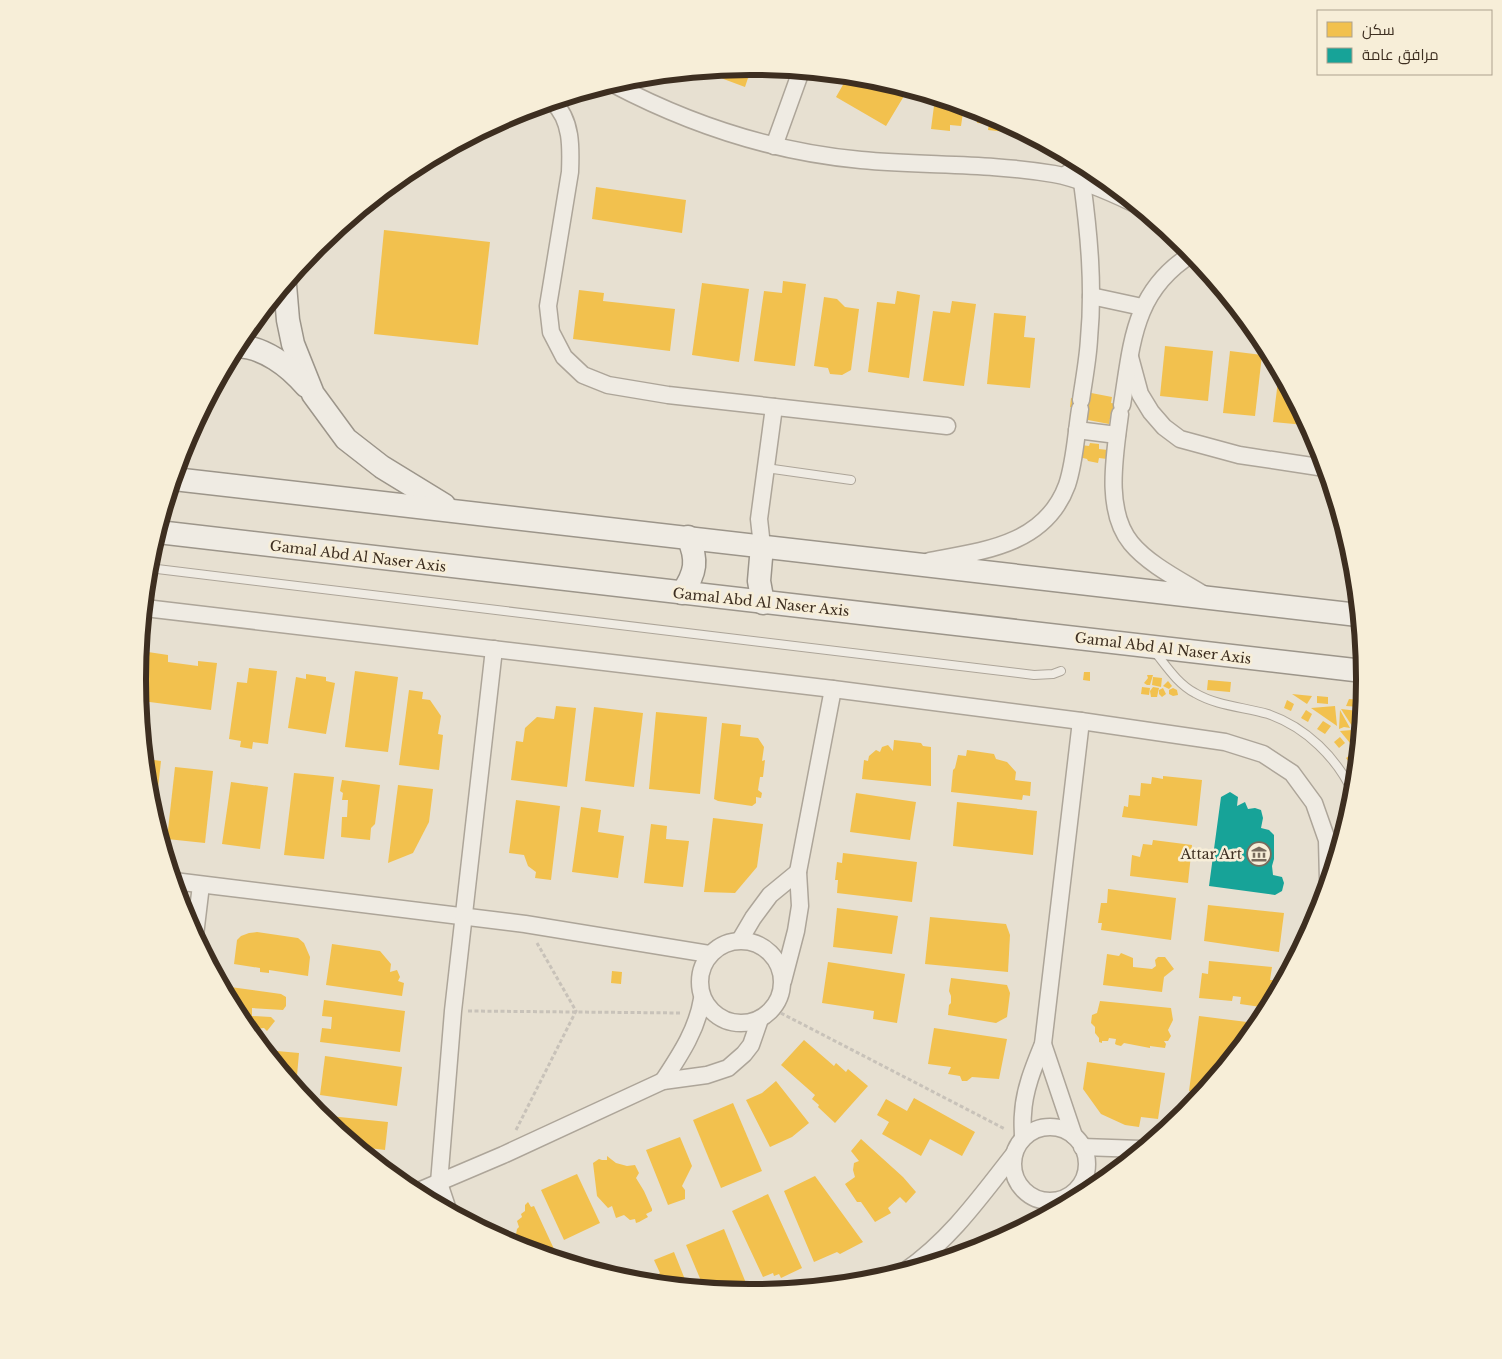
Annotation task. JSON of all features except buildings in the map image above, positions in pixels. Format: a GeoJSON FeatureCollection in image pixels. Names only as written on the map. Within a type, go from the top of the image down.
{"type":"FeatureCollection","features":[{"type":"Feature","properties":{"kind":"main road"},"geometry":{"type":"LineString","coordinates":[[286,294],[288,320],[293,344],[313,394]]}},
{"type":"Feature","properties":{"kind":"main road"},"geometry":{"type":"LineString","coordinates":[[246,347],[270,355],[294,372],[313,394],[346,439],[382,468],[452,510]]}},
{"type":"Feature","properties":{"kind":"main road"},"geometry":{"type":"LineString","coordinates":[[181,480],[1351,614]]}},
{"type":"Feature","properties":{"kind":"main road","name":"Gamal Abd Al Naser Axis"},"geometry":{"type":"LineString","coordinates":[[165,533],[1356,670]]}},
{"type":"Feature","properties":{"kind":"main road"},"geometry":{"type":"LineString","coordinates":[[682,593],[691,581],[695,566],[694,551],[688,537]]}},
{"type":"Feature","properties":{"kind":"main road"},"geometry":{"type":"LineString","coordinates":[[762,546],[758,581],[763,603]]}},
{"type":"Feature","properties":{"kind":"street"},"geometry":{"type":"LineString","coordinates":[[774,146],[798,77]]}},
{"type":"Feature","properties":{"kind":"street"},"geometry":{"type":"LineString","coordinates":[[623,89],[688,119],[730,134],[813,155],[863,160],[961,164],[1087,177]]}},
{"type":"Feature","properties":{"kind":"street"},"geometry":{"type":"LineString","coordinates":[[558,107],[568,130],[570,172],[548,306],[551,332],[564,357],[583,375],[608,385],[668,395],[946,426]]}},
{"type":"Feature","properties":{"kind":"street"},"geometry":{"type":"LineString","coordinates":[[915,563],[988,550],[1022,537],[1039,525],[1056,506],[1066,486],[1077,430],[1089,339],[1091,296],[1089,178]]}},
{"type":"Feature","properties":{"kind":"street"},"geometry":{"type":"LineString","coordinates":[[1185,260],[1158,283],[1142,307],[1130,357],[1117,435],[1114,504],[1118,519],[1132,544],[1162,569],[1212,599]]}},
{"type":"Feature","properties":{"kind":"street"},"geometry":{"type":"LineString","coordinates":[[1091,296],[1142,307]]}},
{"type":"Feature","properties":{"kind":"street"},"geometry":{"type":"LineString","coordinates":[[1130,357],[1140,394],[1150,412],[1164,427],[1180,439],[1239,455],[1316,467]]}},
{"type":"Feature","properties":{"kind":"street"},"geometry":{"type":"LineString","coordinates":[[762,546],[759,519],[774,407]]}},
{"type":"Feature","properties":{"kind":"street"},"geometry":{"type":"LineString","coordinates":[[1077,430],[1117,435]]}},
{"type":"Feature","properties":{"kind":"street"},"geometry":{"type":"LineString","coordinates":[[151,609],[833,690],[1081,721],[1225,742],[1263,754],[1292,773],[1314,803],[1327,840],[1327,860]]}},
{"type":"Feature","properties":{"kind":"street"},"geometry":{"type":"LineString","coordinates":[[445,1200],[439,1183],[453,1012],[494,649]]}},
{"type":"Feature","properties":{"kind":"street"},"geometry":{"type":"LineString","coordinates":[[701,1006],[727,1021],[744,1024],[760,1019],[773,1008],[780,996],[796,931],[800,906],[798,872],[833,690]]}},
{"type":"Feature","properties":{"kind":"street"},"geometry":{"type":"LineString","coordinates":[[1023,1138],[1022,1114],[1033,1068],[1043,1044],[1081,721]]}},
{"type":"Feature","properties":{"kind":"street"},"geometry":{"type":"LineString","coordinates":[[740,940],[770,895],[798,872]]}},
{"type":"Feature","properties":{"kind":"street"},"geometry":{"type":"LineString","coordinates":[[182,882],[526,924],[710,954]]}},
{"type":"Feature","properties":{"kind":"street"},"geometry":{"type":"LineString","coordinates":[[197,921],[201,885]]}},
{"type":"Feature","properties":{"kind":"street"},"geometry":{"type":"LineString","coordinates":[[662,1081],[689,1038],[701,1006],[699,983],[701,968],[710,954],[723,944],[740,940],[756,943],[770,951],[779,965],[783,981]]}},
{"type":"Feature","properties":{"kind":"street"},"geometry":{"type":"LineString","coordinates":[[425,1188],[503,1155],[662,1081],[708,1075],[728,1068],[751,1045],[760,1019]]}},
{"type":"Feature","properties":{"kind":"street"},"geometry":{"type":"LineString","coordinates":[[1043,1044],[1087,1161],[1085,1175],[1078,1187]]}},
{"type":"Feature","properties":{"kind":"street"},"geometry":{"type":"LineString","coordinates":[[921,1259],[972,1210],[1014,1154],[1023,1138],[1034,1130],[1062,1129],[1078,1141],[1133,1148]]}},
{"type":"Feature","properties":{"kind":"street"},"geometry":{"type":"LineString","coordinates":[[1014,1154],[1013,1168],[1015,1175],[1026,1193],[1039,1200],[1055,1201]]}},
{"type":"Feature","properties":{"kind":"lane"},"geometry":{"type":"LineString","coordinates":[[766,468],[851,480]]}},
{"type":"Feature","properties":{"kind":"lane"},"geometry":{"type":"LineString","coordinates":[[157,569],[1028,674],[1044,675],[1062,671]]}},
{"type":"Feature","properties":{"kind":"lane"},"geometry":{"type":"LineString","coordinates":[[1151,646],[1175,676],[1193,692],[1216,702],[1269,715],[1303,733],[1332,759],[1347,781]]}},
{"type":"Feature","properties":{"kind":"path"},"geometry":{"type":"LineString","coordinates":[[526,924],[576,1011]]}},
{"type":"Feature","properties":{"kind":"path"},"geometry":{"type":"LineString","coordinates":[[453,1012],[576,1011],[701,1006]]}},
{"type":"Feature","properties":{"kind":"path"},"geometry":{"type":"LineString","coordinates":[[773,1008],[1023,1138]]}},
{"type":"Feature","properties":{"kind":"path"},"geometry":{"type":"LineString","coordinates":[[503,1155],[576,1011]]}},
{"type":"Feature","properties":{"kind":"place","name":"Attar Art"},"geometry":{"type":"Point","coordinates":[1259,854]}}]}
